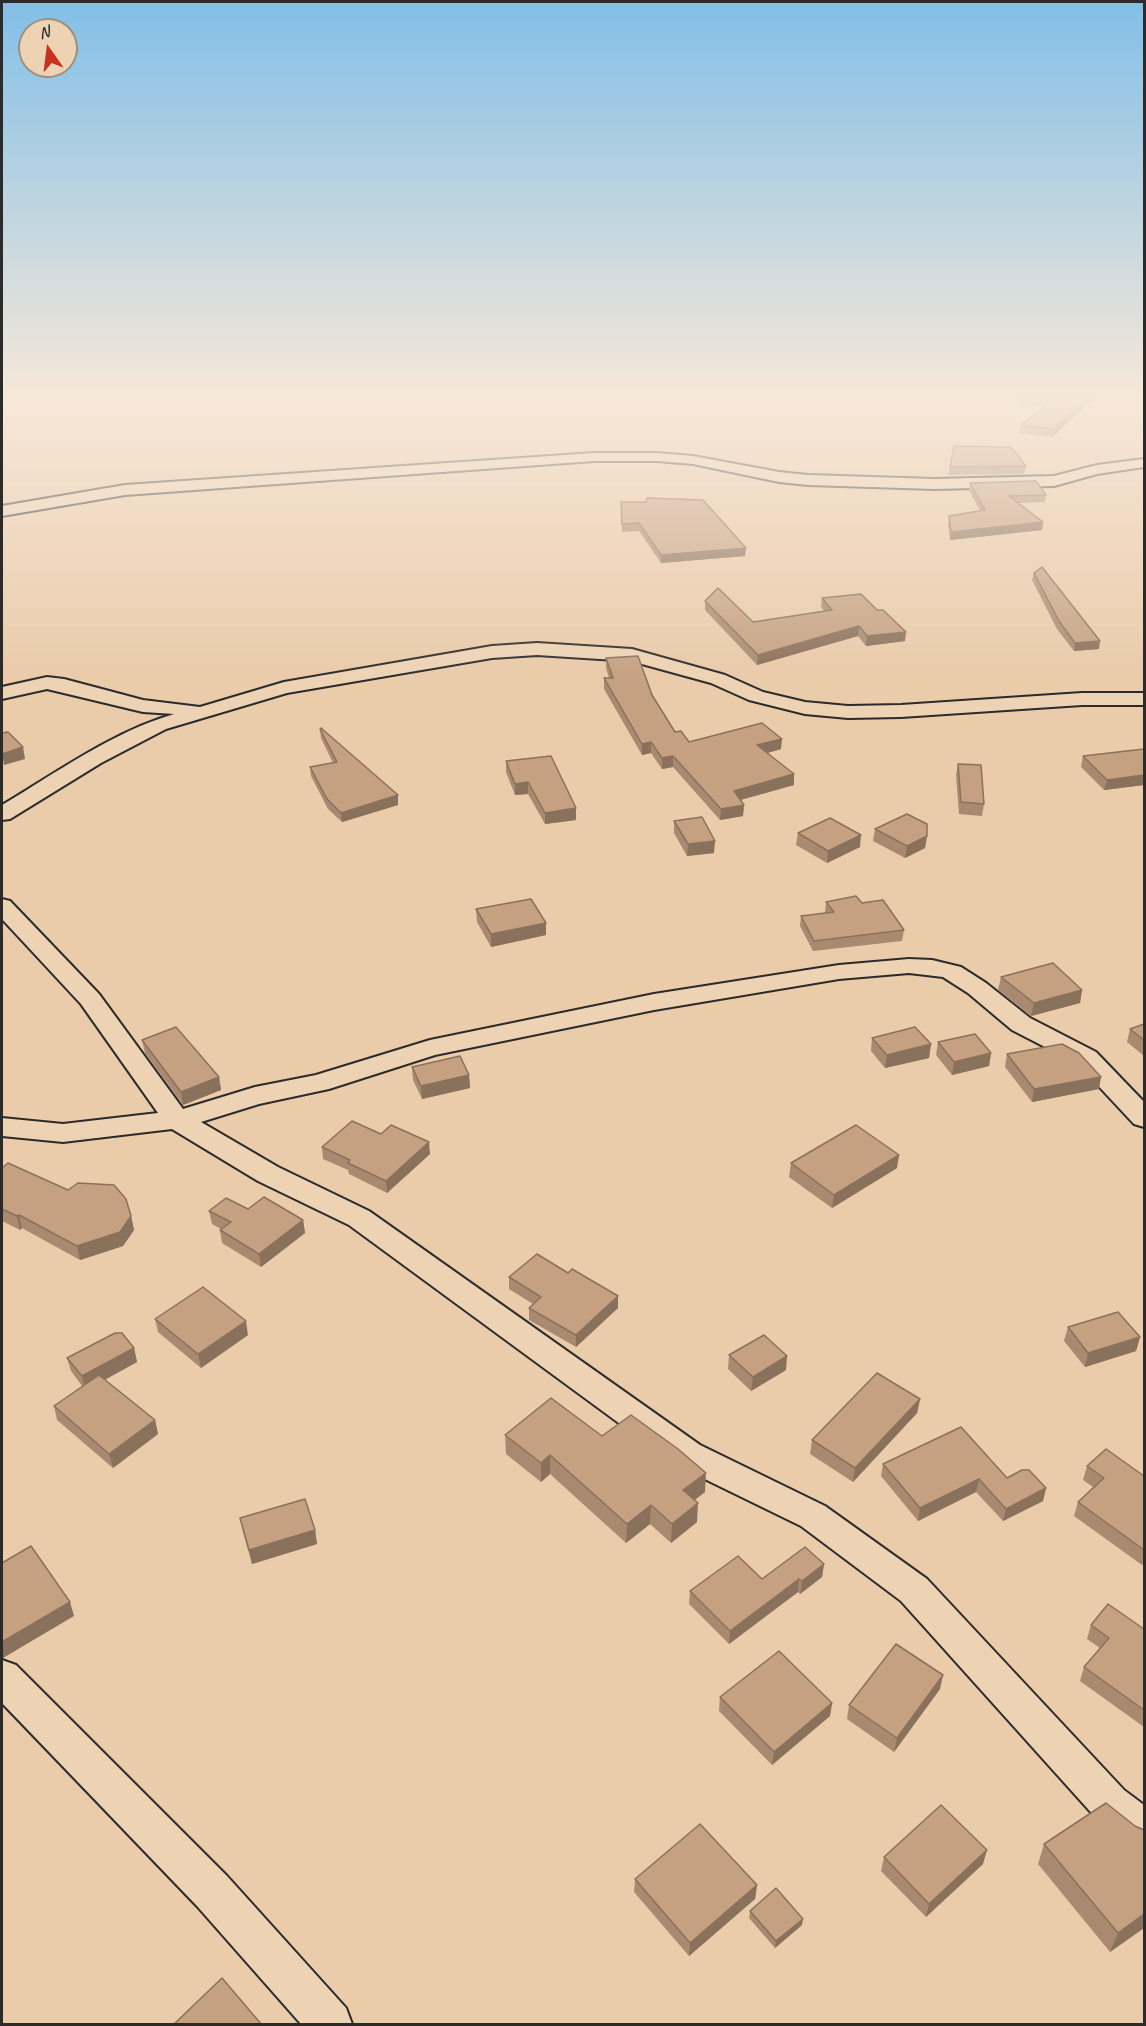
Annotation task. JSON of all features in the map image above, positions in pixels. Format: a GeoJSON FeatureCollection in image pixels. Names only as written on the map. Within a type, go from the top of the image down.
{"type":"FeatureCollection","features":[{"type":"Feature","properties":{"kind":"street"},"geometry":{"type":"LineString","coordinates":[[2,510],[115,492]]}},
{"type":"Feature","properties":{"kind":"street"},"geometry":{"type":"LineString","coordinates":[[2,814],[94,759],[159,725],[201,711],[284,688],[328,679],[492,652],[537,649],[632,655],[718,679],[756,696],[805,708],[848,712],[902,711],[1082,699],[1144,699]]}},
{"type":"Feature","properties":{"kind":"street"},"geometry":{"type":"LineString","coordinates":[[2,693],[47,683],[64,685],[143,706],[201,711]]}},
{"type":"Feature","properties":{"kind":"street"},"geometry":{"type":"LineString","coordinates":[[2,906],[90,999],[177,1120],[268,1174],[359,1218],[688,1455],[813,1516],[831,1529],[914,1590],[1110,1804],[1144,1830]]}},
{"type":"Feature","properties":{"kind":"street"},"geometry":{"type":"LineString","coordinates":[[2,1127],[63,1133],[177,1120],[255,1095],[320,1083],[430,1048],[654,1002],[839,972],[909,966],[932,967],[952,972],[977,988],[1021,1024],[1087,1058],[1144,1118]]}},
{"type":"Feature","properties":{"kind":"street"},"geometry":{"type":"LineString","coordinates":[[2,1677],[212,1891],[330,2025]]}},
{"type":"Feature","properties":{"kind":"building"},"geometry":{"type":"Polygon","coordinates":[[[975,492],[1044,492],[1046,495],[1009,496],[1043,522],[951,532],[949,516],[985,510],[975,492]]]}},
{"type":"Feature","properties":{"kind":"building"},"geometry":{"type":"Polygon","coordinates":[[[647,498],[703,500],[746,548],[661,555],[639,523],[622,524],[621,502],[646,502],[647,498]]]}},
{"type":"Feature","properties":{"kind":"building"},"geometry":{"type":"Polygon","coordinates":[[[1042,567],[1100,641],[1075,643],[1059,621],[1034,573],[1042,567]]]}},
{"type":"Feature","properties":{"kind":"building"},"geometry":{"type":"Polygon","coordinates":[[[718,588],[753,622],[832,610],[822,598],[861,594],[877,610],[883,610],[906,632],[867,636],[859,626],[758,655],[705,601],[718,588]]]}},
{"type":"Feature","properties":{"kind":"building"},"geometry":{"type":"Polygon","coordinates":[[[638,656],[652,695],[675,732],[681,731],[689,742],[762,723],[782,739],[757,745],[794,774],[734,791],[744,805],[721,809],[673,756],[662,758],[651,742],[642,744],[604,678],[613,678],[606,658],[638,656]]]}},
{"type":"Feature","properties":{"kind":"building"},"geometry":{"type":"Polygon","coordinates":[[[321,728],[398,795],[341,813],[327,799],[310,767],[337,762],[321,728]]]}},
{"type":"Feature","properties":{"kind":"building"},"geometry":{"type":"Polygon","coordinates":[[[8,732],[23,747],[2,754],[2,733],[8,732]]]}},
{"type":"Feature","properties":{"kind":"building"},"geometry":{"type":"Polygon","coordinates":[[[1144,749],[1144,775],[1107,780],[1083,756],[1144,749]]]}},
{"type":"Feature","properties":{"kind":"building"},"geometry":{"type":"Polygon","coordinates":[[[551,756],[576,808],[545,813],[528,782],[515,784],[506,761],[551,756]]]}},
{"type":"Feature","properties":{"kind":"building"},"geometry":{"type":"Polygon","coordinates":[[[958,764],[981,765],[984,804],[961,802],[958,764]]]}},
{"type":"Feature","properties":{"kind":"building"},"geometry":{"type":"Polygon","coordinates":[[[907,814],[927,824],[927,836],[907,846],[875,829],[907,814]]]}},
{"type":"Feature","properties":{"kind":"building"},"geometry":{"type":"Polygon","coordinates":[[[702,817],[715,841],[688,844],[674,821],[702,817]]]}},
{"type":"Feature","properties":{"kind":"building"},"geometry":{"type":"Polygon","coordinates":[[[830,818],[861,835],[828,851],[798,833],[830,818]]]}},
{"type":"Feature","properties":{"kind":"building"},"geometry":{"type":"Polygon","coordinates":[[[856,896],[862,903],[883,900],[904,930],[814,941],[801,916],[834,912],[826,902],[856,896]]]}},
{"type":"Feature","properties":{"kind":"building"},"geometry":{"type":"Polygon","coordinates":[[[531,899],[546,923],[491,934],[476,909],[531,899]]]}},
{"type":"Feature","properties":{"kind":"building"},"geometry":{"type":"Polygon","coordinates":[[[1053,963],[1082,990],[1034,1003],[1001,977],[1053,963]]]}},
{"type":"Feature","properties":{"kind":"building"},"geometry":{"type":"Polygon","coordinates":[[[1144,1024],[1144,1040],[1130,1029],[1144,1024]]]}},
{"type":"Feature","properties":{"kind":"building"},"geometry":{"type":"Polygon","coordinates":[[[176,1027],[219,1077],[181,1092],[142,1040],[176,1027]]]}},
{"type":"Feature","properties":{"kind":"building"},"geometry":{"type":"Polygon","coordinates":[[[915,1027],[931,1044],[887,1055],[872,1038],[915,1027]]]}},
{"type":"Feature","properties":{"kind":"building"},"geometry":{"type":"Polygon","coordinates":[[[975,1034],[991,1053],[954,1062],[938,1042],[975,1034]]]}},
{"type":"Feature","properties":{"kind":"building"},"geometry":{"type":"Polygon","coordinates":[[[1062,1044],[1079,1053],[1101,1077],[1034,1089],[1007,1054],[1062,1044]]]}},
{"type":"Feature","properties":{"kind":"building"},"geometry":{"type":"Polygon","coordinates":[[[460,1056],[469,1075],[421,1086],[412,1067],[460,1056]]]}},
{"type":"Feature","properties":{"kind":"building"},"geometry":{"type":"Polygon","coordinates":[[[352,1121],[381,1134],[391,1125],[429,1142],[386,1181],[348,1163],[350,1160],[322,1147],[352,1121]]]}},
{"type":"Feature","properties":{"kind":"building"},"geometry":{"type":"Polygon","coordinates":[[[856,1125],[899,1155],[834,1195],[791,1163],[856,1125]]]}},
{"type":"Feature","properties":{"kind":"building"},"geometry":{"type":"Polygon","coordinates":[[[8,1163],[68,1190],[78,1183],[114,1185],[126,1199],[131,1216],[120,1232],[77,1246],[19,1215],[2,1209],[2,1168],[8,1163]]]}},
{"type":"Feature","properties":{"kind":"building"},"geometry":{"type":"Polygon","coordinates":[[[264,1197],[303,1220],[259,1254],[220,1230],[231,1222],[209,1211],[226,1198],[248,1209],[264,1197]]]}},
{"type":"Feature","properties":{"kind":"building"},"geometry":{"type":"Polygon","coordinates":[[[537,1254],[568,1273],[572,1269],[618,1296],[576,1335],[529,1308],[541,1297],[509,1277],[537,1254]]]}},
{"type":"Feature","properties":{"kind":"building"},"geometry":{"type":"Polygon","coordinates":[[[203,1287],[246,1321],[198,1354],[155,1319],[203,1287]]]}},
{"type":"Feature","properties":{"kind":"building"},"geometry":{"type":"Polygon","coordinates":[[[1118,1312],[1140,1337],[1088,1353],[1068,1327],[1118,1312]]]}},
{"type":"Feature","properties":{"kind":"building"},"geometry":{"type":"Polygon","coordinates":[[[115,1333],[122,1333],[134,1348],[82,1376],[67,1358],[115,1333]]]}},
{"type":"Feature","properties":{"kind":"building"},"geometry":{"type":"Polygon","coordinates":[[[764,1335],[787,1356],[753,1377],[729,1355],[764,1335]]]}},
{"type":"Feature","properties":{"kind":"building"},"geometry":{"type":"Polygon","coordinates":[[[877,1373],[920,1399],[855,1468],[812,1440],[877,1373]]]}},
{"type":"Feature","properties":{"kind":"building"},"geometry":{"type":"Polygon","coordinates":[[[99,1375],[155,1420],[109,1454],[54,1406],[99,1375]]]}},
{"type":"Feature","properties":{"kind":"building"},"geometry":{"type":"Polygon","coordinates":[[[551,1398],[602,1436],[631,1415],[678,1449],[706,1473],[683,1490],[698,1503],[672,1524],[651,1505],[627,1524],[550,1455],[541,1463],[505,1435],[551,1398]]]}},
{"type":"Feature","properties":{"kind":"building"},"geometry":{"type":"Polygon","coordinates":[[[961,1427],[1007,1478],[1022,1470],[1029,1470],[1046,1488],[1006,1509],[979,1479],[920,1508],[883,1464],[961,1427]]]}},
{"type":"Feature","properties":{"kind":"building"},"geometry":{"type":"Polygon","coordinates":[[[1106,1449],[1144,1476],[1144,1550],[1078,1502],[1104,1478],[1087,1466],[1106,1449]]]}},
{"type":"Feature","properties":{"kind":"building"},"geometry":{"type":"Polygon","coordinates":[[[305,1499],[315,1530],[249,1550],[240,1518],[305,1499]]]}},
{"type":"Feature","properties":{"kind":"building"},"geometry":{"type":"Polygon","coordinates":[[[31,1546],[70,1602],[2,1642],[2,1563],[31,1546]]]}},
{"type":"Feature","properties":{"kind":"building"},"geometry":{"type":"Polygon","coordinates":[[[805,1547],[824,1564],[802,1581],[799,1579],[730,1631],[690,1591],[738,1556],[762,1579],[805,1547]]]}},
{"type":"Feature","properties":{"kind":"building"},"geometry":{"type":"Polygon","coordinates":[[[1108,1604],[1144,1629],[1144,1710],[1084,1667],[1109,1638],[1091,1625],[1108,1604]]]}},
{"type":"Feature","properties":{"kind":"building"},"geometry":{"type":"Polygon","coordinates":[[[896,1644],[943,1675],[897,1738],[849,1705],[896,1644]]]}},
{"type":"Feature","properties":{"kind":"building"},"geometry":{"type":"Polygon","coordinates":[[[779,1651],[832,1703],[774,1752],[720,1697],[779,1651]]]}},
{"type":"Feature","properties":{"kind":"building"},"geometry":{"type":"Polygon","coordinates":[[[1106,1803],[1135,1826],[1144,1830],[1144,1914],[1118,1933],[1044,1844],[1106,1803]]]}},
{"type":"Feature","properties":{"kind":"building"},"geometry":{"type":"Polygon","coordinates":[[[941,1805],[987,1850],[929,1904],[884,1857],[941,1805]]]}},
{"type":"Feature","properties":{"kind":"building"},"geometry":{"type":"Polygon","coordinates":[[[700,1824],[757,1885],[690,1943],[635,1879],[700,1824]]]}},
{"type":"Feature","properties":{"kind":"building"},"geometry":{"type":"Polygon","coordinates":[[[776,1888],[803,1919],[776,1941],[750,1911],[776,1888]]]}},
{"type":"Feature","properties":{"kind":"building"},"geometry":{"type":"Polygon","coordinates":[[[222,1978],[262,2025],[173,2025],[222,1978]]]}}]}
